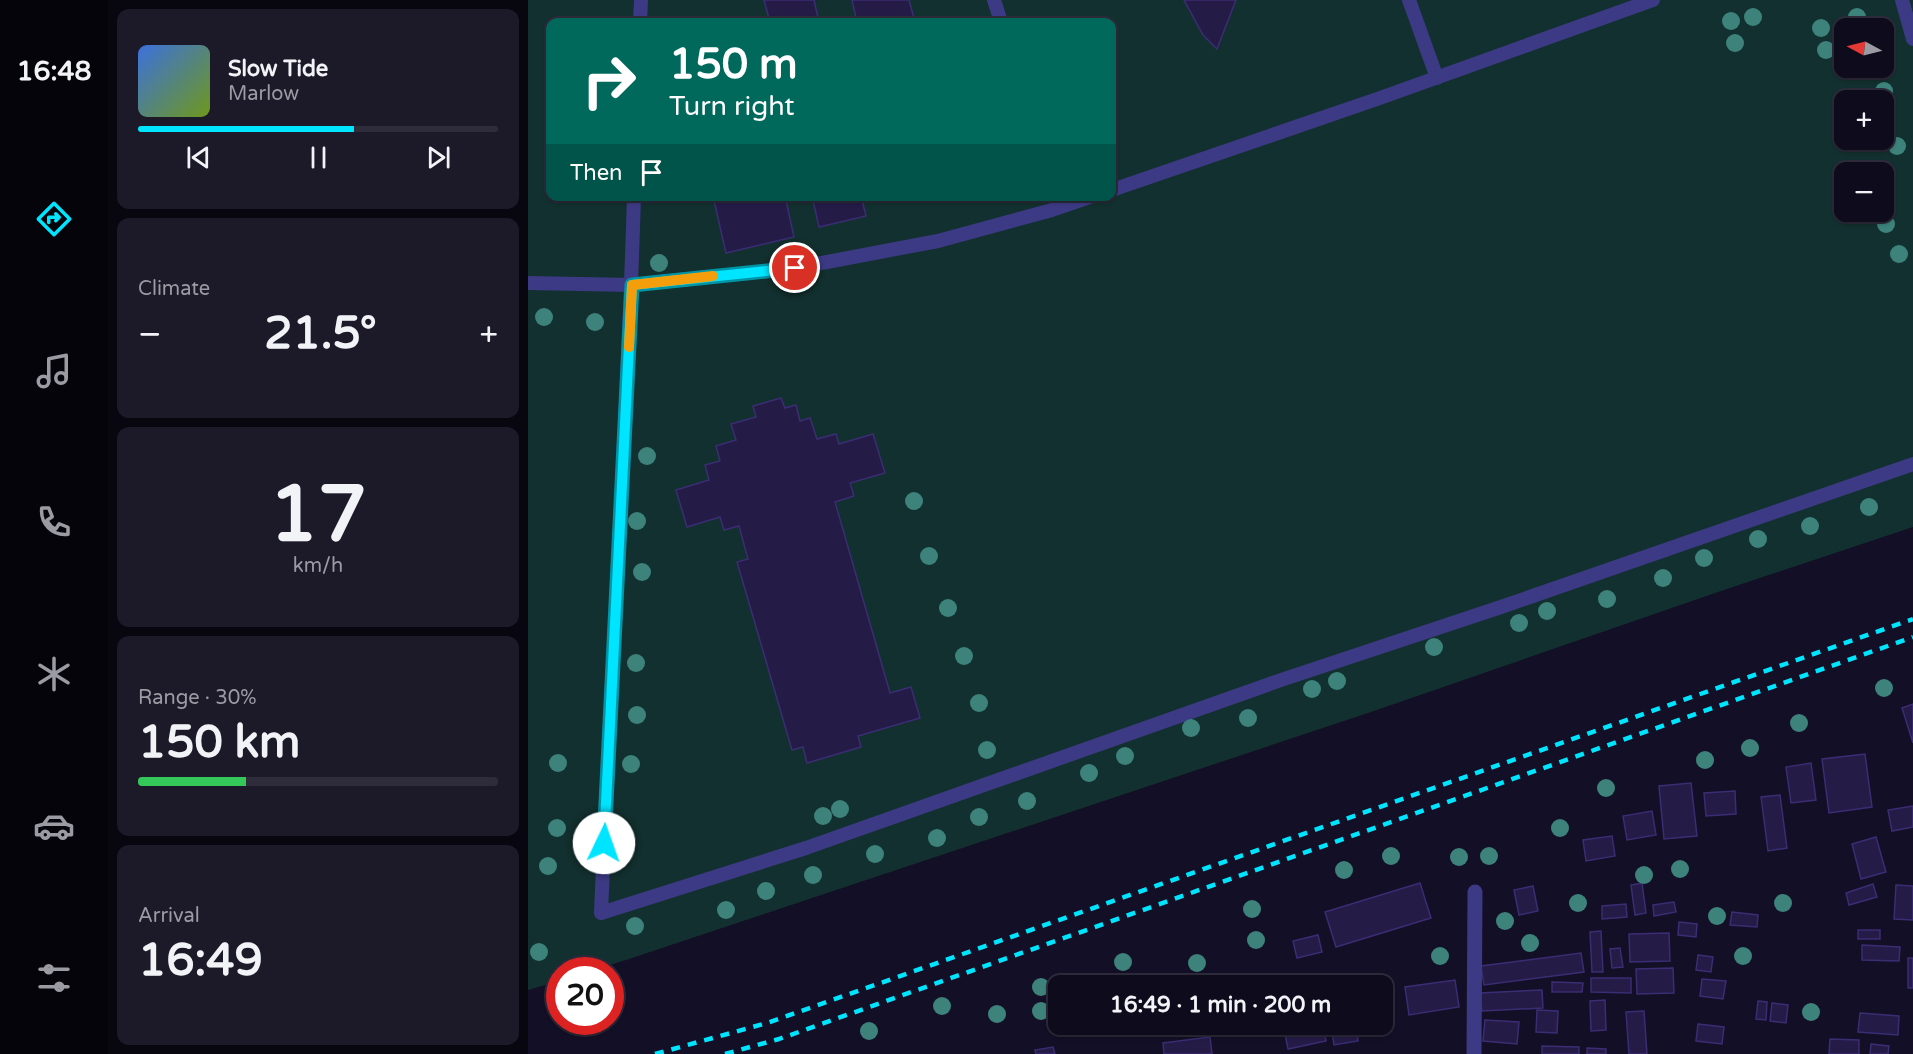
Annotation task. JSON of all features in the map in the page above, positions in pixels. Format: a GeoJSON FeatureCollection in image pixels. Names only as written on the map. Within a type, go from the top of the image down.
{"type":"FeatureCollection","features":[{"type":"Feature","properties":{"kind":"street"},"geometry":{"type":"LineString","coordinates":[[1474,1054],[1475,892]]}},
{"type":"Feature","properties":{"kind":"lane"},"geometry":{"type":"LineString","coordinates":[[640,18],[641,0]]}},
{"type":"Feature","properties":{"kind":"lane"},"geometry":{"type":"LineString","coordinates":[[994,0],[1000,18]]}},
{"type":"Feature","properties":{"kind":"lane"},"geometry":{"type":"LineString","coordinates":[[1408,0],[1437,78]]}},
{"type":"Feature","properties":{"kind":"lane"},"geometry":{"type":"LineString","coordinates":[[1116,189],[1437,78],[1653,0]]}},
{"type":"Feature","properties":{"kind":"lane"},"geometry":{"type":"LineString","coordinates":[[1902,0],[1913,39]]}},
{"type":"Feature","properties":{"kind":"lane"},"geometry":{"type":"LineString","coordinates":[[634,201],[632,285],[601,913],[806,848],[1284,679],[1501,607],[1913,464]]}},
{"type":"Feature","properties":{"kind":"lane"},"geometry":{"type":"LineString","coordinates":[[528,283],[632,285],[795,268],[938,241],[1050,203]]}},
{"type":"Feature","properties":{"kind":"green space"},"geometry":{"type":"Polygon","coordinates":[[[528,0],[1913,0],[1913,527],[1371,712],[624,961],[624,957],[546,957],[546,985],[528,990],[528,0]]]}},
{"type":"Feature","properties":{"kind":"building"},"geometry":{"type":"Polygon","coordinates":[[[764,0],[814,0],[818,18],[769,18],[764,0]]]}},
{"type":"Feature","properties":{"kind":"building"},"geometry":{"type":"Polygon","coordinates":[[[852,0],[909,0],[914,18],[856,18],[852,0]]]}},
{"type":"Feature","properties":{"kind":"building"},"geometry":{"type":"Polygon","coordinates":[[[1184,0],[1236,0],[1217,49],[1203,35],[1184,0]]]}},
{"type":"Feature","properties":{"kind":"building"},"geometry":{"type":"Polygon","coordinates":[[[714,201],[786,201],[794,237],[726,253],[714,201]]]}},
{"type":"Feature","properties":{"kind":"building"},"geometry":{"type":"Polygon","coordinates":[[[813,201],[862,201],[866,216],[819,227],[813,201]]]}},
{"type":"Feature","properties":{"kind":"building"},"geometry":{"type":"Polygon","coordinates":[[[781,398],[785,408],[796,405],[800,421],[810,418],[817,439],[836,434],[839,444],[873,434],[885,473],[850,483],[854,496],[835,502],[890,693],[911,687],[920,718],[858,736],[861,747],[807,763],[803,747],[792,750],[737,562],[748,559],[739,526],[724,530],[720,517],[687,527],[676,490],[709,480],[705,465],[720,461],[716,446],[736,440],[731,424],[756,417],[753,406],[781,398]]]}},
{"type":"Feature","properties":{"kind":"building"},"geometry":{"type":"Polygon","coordinates":[[[1913,704],[1913,743],[1902,708],[1913,704]]]}},
{"type":"Feature","properties":{"kind":"building"},"geometry":{"type":"Polygon","coordinates":[[[1865,754],[1872,807],[1829,813],[1822,759],[1865,754]]]}},
{"type":"Feature","properties":{"kind":"building"},"geometry":{"type":"Polygon","coordinates":[[[1811,763],[1816,800],[1791,803],[1786,767],[1811,763]]]}},
{"type":"Feature","properties":{"kind":"building"},"geometry":{"type":"Polygon","coordinates":[[[1691,783],[1697,836],[1664,839],[1659,786],[1691,783]]]}},
{"type":"Feature","properties":{"kind":"building"},"geometry":{"type":"Polygon","coordinates":[[[1735,791],[1736,814],[1706,816],[1704,793],[1735,791]]]}},
{"type":"Feature","properties":{"kind":"building"},"geometry":{"type":"Polygon","coordinates":[[[1780,795],[1787,848],[1768,851],[1761,797],[1780,795]]]}},
{"type":"Feature","properties":{"kind":"building"},"geometry":{"type":"Polygon","coordinates":[[[1913,806],[1913,827],[1892,831],[1888,810],[1913,806]]]}},
{"type":"Feature","properties":{"kind":"building"},"geometry":{"type":"Polygon","coordinates":[[[1652,811],[1656,835],[1627,840],[1623,816],[1652,811]]]}},
{"type":"Feature","properties":{"kind":"building"},"geometry":{"type":"Polygon","coordinates":[[[1612,836],[1615,856],[1586,861],[1583,840],[1612,836]]]}},
{"type":"Feature","properties":{"kind":"building"},"geometry":{"type":"Polygon","coordinates":[[[1876,837],[1886,872],[1861,879],[1852,844],[1876,837]]]}},
{"type":"Feature","properties":{"kind":"building"},"geometry":{"type":"Polygon","coordinates":[[[1420,883],[1431,918],[1336,947],[1325,912],[1420,883]]]}},
{"type":"Feature","properties":{"kind":"building"},"geometry":{"type":"Polygon","coordinates":[[[1642,883],[1646,913],[1635,915],[1631,885],[1642,883]]]}},
{"type":"Feature","properties":{"kind":"building"},"geometry":{"type":"Polygon","coordinates":[[[1873,884],[1877,897],[1849,905],[1846,893],[1873,884]]]}},
{"type":"Feature","properties":{"kind":"building"},"geometry":{"type":"Polygon","coordinates":[[[1896,885],[1913,886],[1913,920],[1894,919],[1896,885]]]}},
{"type":"Feature","properties":{"kind":"building"},"geometry":{"type":"Polygon","coordinates":[[[1533,886],[1538,911],[1519,915],[1514,890],[1533,886]]]}},
{"type":"Feature","properties":{"kind":"building"},"geometry":{"type":"Polygon","coordinates":[[[1674,902],[1676,912],[1654,916],[1653,905],[1674,902]]]}},
{"type":"Feature","properties":{"kind":"building"},"geometry":{"type":"Polygon","coordinates":[[[1626,904],[1627,917],[1602,919],[1602,906],[1626,904]]]}},
{"type":"Feature","properties":{"kind":"building"},"geometry":{"type":"Polygon","coordinates":[[[1732,912],[1758,915],[1757,927],[1730,925],[1732,912]]]}},
{"type":"Feature","properties":{"kind":"building"},"geometry":{"type":"Polygon","coordinates":[[[1679,922],[1697,924],[1696,937],[1678,935],[1679,922]]]}},
{"type":"Feature","properties":{"kind":"building"},"geometry":{"type":"Polygon","coordinates":[[[1858,930],[1880,930],[1880,939],[1858,939],[1858,930]]]}},
{"type":"Feature","properties":{"kind":"building"},"geometry":{"type":"Polygon","coordinates":[[[1601,931],[1603,972],[1592,972],[1590,932],[1601,931]]]}},
{"type":"Feature","properties":{"kind":"building"},"geometry":{"type":"Polygon","coordinates":[[[1669,933],[1670,961],[1630,962],[1629,934],[1669,933]]]}},
{"type":"Feature","properties":{"kind":"building"},"geometry":{"type":"Polygon","coordinates":[[[1318,935],[1322,952],[1297,958],[1293,941],[1318,935]]]}},
{"type":"Feature","properties":{"kind":"building"},"geometry":{"type":"Polygon","coordinates":[[[1862,945],[1900,947],[1899,961],[1862,960],[1862,945]]]}},
{"type":"Feature","properties":{"kind":"building"},"geometry":{"type":"Polygon","coordinates":[[[1620,948],[1623,967],[1612,968],[1610,949],[1620,948]]]}},
{"type":"Feature","properties":{"kind":"building"},"geometry":{"type":"Polygon","coordinates":[[[1581,953],[1584,972],[1484,985],[1481,966],[1581,953]]]}},
{"type":"Feature","properties":{"kind":"building"},"geometry":{"type":"Polygon","coordinates":[[[1698,955],[1713,957],[1711,972],[1696,970],[1698,955]]]}},
{"type":"Feature","properties":{"kind":"building"},"geometry":{"type":"Polygon","coordinates":[[[1908,958],[1913,958],[1913,988],[1908,988],[1908,958]]]}},
{"type":"Feature","properties":{"kind":"building"},"geometry":{"type":"Polygon","coordinates":[[[1673,968],[1674,993],[1637,994],[1636,969],[1673,968]]]}},
{"type":"Feature","properties":{"kind":"building"},"geometry":{"type":"Polygon","coordinates":[[[1591,978],[1631,978],[1631,993],[1591,992],[1591,978]]]}},
{"type":"Feature","properties":{"kind":"building"},"geometry":{"type":"Polygon","coordinates":[[[1702,979],[1726,981],[1723,999],[1700,996],[1702,979]]]}},
{"type":"Feature","properties":{"kind":"building"},"geometry":{"type":"Polygon","coordinates":[[[1455,980],[1459,1007],[1409,1015],[1405,987],[1455,980]]]}},
{"type":"Feature","properties":{"kind":"building"},"geometry":{"type":"Polygon","coordinates":[[[1552,982],[1583,983],[1582,992],[1552,992],[1552,982]]]}},
{"type":"Feature","properties":{"kind":"building"},"geometry":{"type":"Polygon","coordinates":[[[1542,990],[1543,1008],[1482,1011],[1480,993],[1542,990]]]}},
{"type":"Feature","properties":{"kind":"building"},"geometry":{"type":"Polygon","coordinates":[[[1605,1000],[1606,1030],[1591,1031],[1590,1001],[1605,1000]]]}},
{"type":"Feature","properties":{"kind":"building"},"geometry":{"type":"Polygon","coordinates":[[[1758,1001],[1767,1002],[1766,1020],[1756,1019],[1758,1001]]]}},
{"type":"Feature","properties":{"kind":"building"},"geometry":{"type":"Polygon","coordinates":[[[1772,1003],[1788,1005],[1786,1023],[1770,1021],[1772,1003]]]}},
{"type":"Feature","properties":{"kind":"building"},"geometry":{"type":"Polygon","coordinates":[[[1537,1010],[1558,1011],[1557,1033],[1536,1032],[1537,1010]]]}},
{"type":"Feature","properties":{"kind":"building"},"geometry":{"type":"Polygon","coordinates":[[[1644,1011],[1647,1054],[1629,1054],[1626,1012],[1644,1011]]]}},
{"type":"Feature","properties":{"kind":"building"},"geometry":{"type":"Polygon","coordinates":[[[1860,1013],[1899,1016],[1898,1035],[1858,1032],[1860,1013]]]}},
{"type":"Feature","properties":{"kind":"building"},"geometry":{"type":"Polygon","coordinates":[[[1485,1020],[1519,1022],[1517,1044],[1483,1041],[1485,1020]]]}},
{"type":"Feature","properties":{"kind":"building"},"geometry":{"type":"Polygon","coordinates":[[[1698,1024],[1724,1027],[1722,1044],[1696,1041],[1698,1024]]]}},
{"type":"Feature","properties":{"kind":"building"},"geometry":{"type":"Polygon","coordinates":[[[1285,1035],[1325,1035],[1326,1041],[1288,1049],[1285,1035]]]}},
{"type":"Feature","properties":{"kind":"building"},"geometry":{"type":"Polygon","coordinates":[[[1333,1035],[1357,1035],[1358,1041],[1334,1045],[1333,1035]]]}},
{"type":"Feature","properties":{"kind":"building"},"geometry":{"type":"Polygon","coordinates":[[[1210,1037],[1212,1054],[1164,1054],[1163,1043],[1210,1037]]]}},
{"type":"Feature","properties":{"kind":"building"},"geometry":{"type":"Polygon","coordinates":[[[1830,1039],[1859,1040],[1859,1054],[1829,1054],[1830,1039]]]}},
{"type":"Feature","properties":{"kind":"building"},"geometry":{"type":"Polygon","coordinates":[[[1871,1044],[1889,1046],[1888,1054],[1870,1054],[1871,1044]]]}},
{"type":"Feature","properties":{"kind":"building"},"geometry":{"type":"Polygon","coordinates":[[[1542,1046],[1579,1047],[1579,1054],[1542,1054],[1542,1046]]]}},
{"type":"Feature","properties":{"kind":"building"},"geometry":{"type":"Polygon","coordinates":[[[1053,1047],[1055,1054],[1036,1054],[1035,1050],[1053,1047]]]}},
{"type":"Feature","properties":{"kind":"building"},"geometry":{"type":"Polygon","coordinates":[[[1587,1048],[1606,1049],[1606,1054],[1587,1054],[1587,1048]]]}},
{"type":"Feature","properties":{"kind":"railway"},"geometry":{"type":"LineString","coordinates":[[655,1054],[767,1023],[1913,619]]}},
{"type":"Feature","properties":{"kind":"railway"},"geometry":{"type":"LineString","coordinates":[[725,1054],[779,1039],[1913,637]]}},
{"type":"Feature","properties":{"kind":"slow traffic"},"geometry":{"type":"LineString","coordinates":[[629,347],[632,285],[713,276]]}},
{"type":"Feature","properties":{"kind":"route"},"geometry":{"type":"LineString","coordinates":[[604,843],[632,285],[795,268]]}}]}
